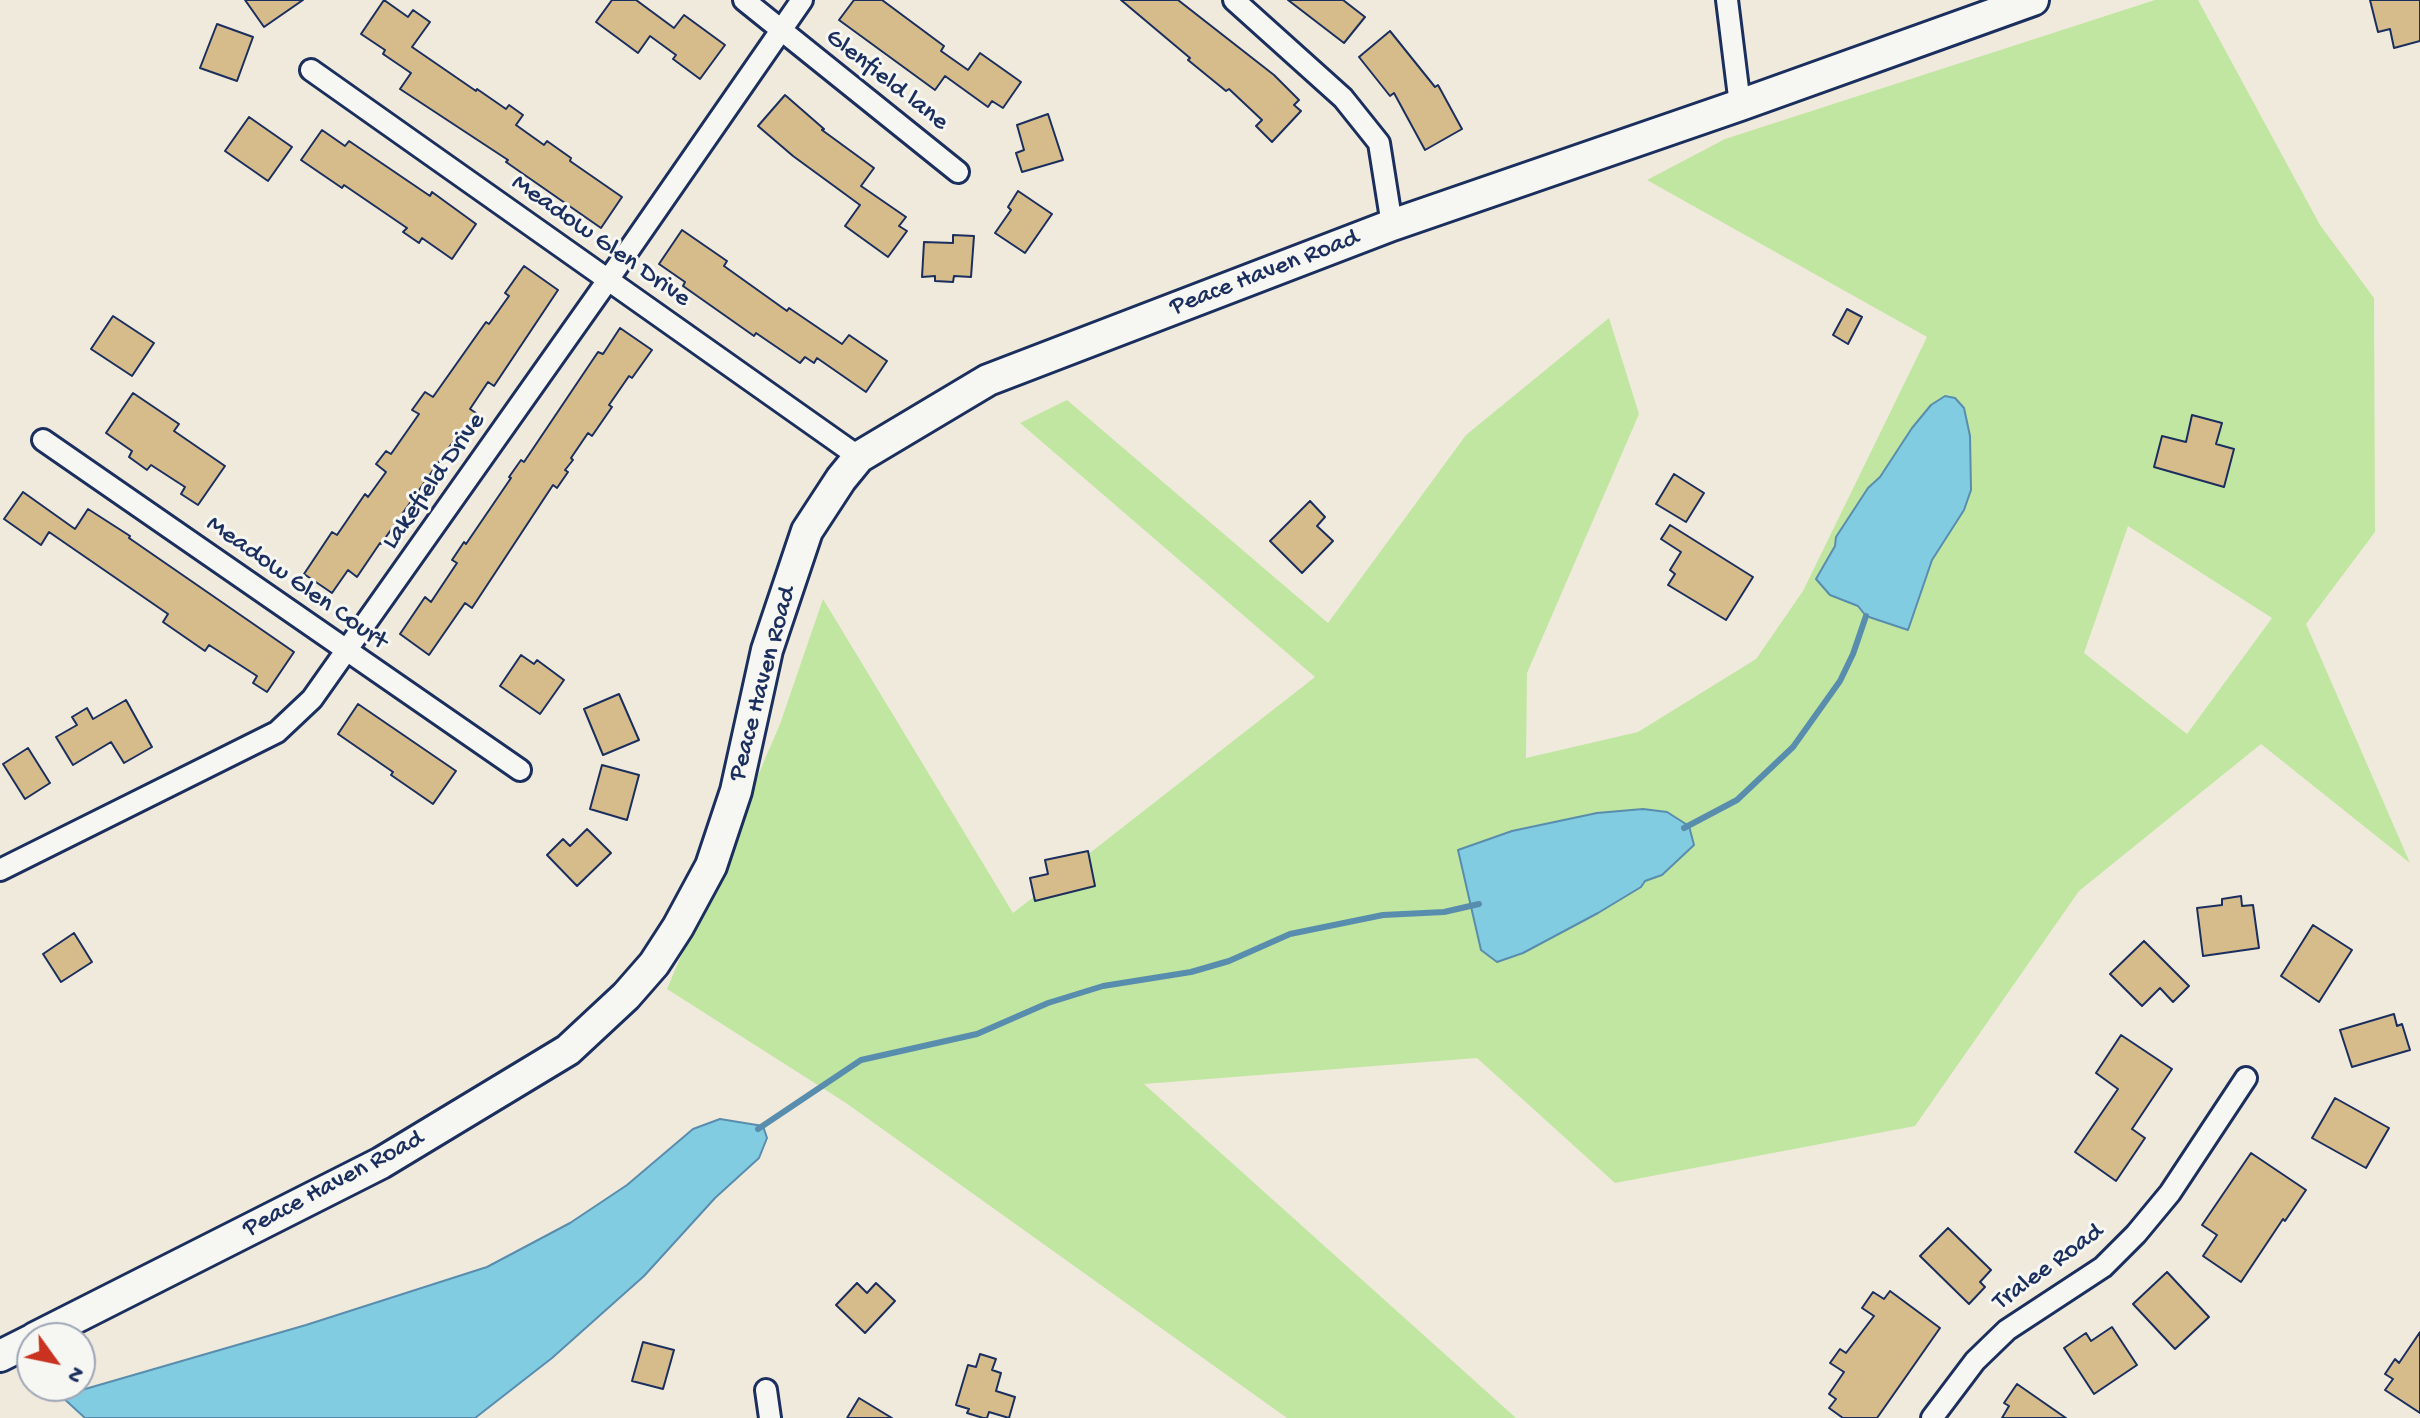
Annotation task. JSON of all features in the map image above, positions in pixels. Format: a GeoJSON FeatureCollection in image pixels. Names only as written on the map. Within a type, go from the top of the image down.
{"type":"FeatureCollection","features":[{"type":"Feature","properties":{"kind":"main road","name":"Peace Haven Road"},"geometry":{"type":"LineString","coordinates":[[68,1322],[381,1163],[568,1050],[626,996],[654,964],[711,866],[736,791],[767,650],[807,531],[859,457],[988,380],[1392,225],[2033,0]]}},
{"type":"Feature","properties":{"kind":"street","name":"Glenfield lane"},"geometry":{"type":"LineString","coordinates":[[744,0],[958,172]]}},
{"type":"Feature","properties":{"kind":"street","name":"Lakefield Drive"},"geometry":{"type":"LineString","coordinates":[[0,870],[277,732],[312,699],[802,0]]}},
{"type":"Feature","properties":{"kind":"street"},"geometry":{"type":"LineString","coordinates":[[1234,0],[1343,98],[1379,143],[1392,225]]}},
{"type":"Feature","properties":{"kind":"street"},"geometry":{"type":"LineString","coordinates":[[1727,0],[1740,105]]}},
{"type":"Feature","properties":{"kind":"street","name":"Meadow Glen Drive"},"geometry":{"type":"LineString","coordinates":[[311,70],[859,457]]}},
{"type":"Feature","properties":{"kind":"street","name":"Meadow Glen Court"},"geometry":{"type":"LineString","coordinates":[[43,440],[520,770]]}},
{"type":"Feature","properties":{"kind":"street","name":"Tralee Road"},"geometry":{"type":"LineString","coordinates":[[1932,1418],[1975,1361],[2007,1330],[2103,1267],[2136,1234],[2170,1193],[2246,1078]]}},
{"type":"Feature","properties":{"kind":"street"},"geometry":{"type":"LineString","coordinates":[[766,1390],[770,1418]]}},
{"type":"Feature","properties":{"kind":"green space"},"geometry":{"type":"Polygon","coordinates":[[[2155,0],[2198,0],[2320,225],[2374,298],[2375,532],[2306,624],[2410,863],[2261,744],[2079,891],[1915,1126],[1615,1183],[1477,1058],[1144,1084],[1516,1418],[1287,1418],[846,1103],[667,989],[780,724],[823,599],[1013,913],[1315,677],[1020,423],[1067,400],[1328,623],[1466,435],[1609,318],[1639,414],[1527,673],[1526,758],[1638,732],[1756,659],[1803,591],[1927,337],[1647,180],[1725,139],[2155,0]],[[1931,404],[1912,427],[1880,477],[1868,488],[1816,579],[1830,595],[1858,606],[1866,616],[1908,630],[1932,560],[1964,510],[1971,490],[1970,436],[1964,408],[1931,404]],[[2128,526],[2084,653],[2187,734],[2272,618],[2128,526]],[[1643,809],[1597,813],[1512,831],[1458,851],[1481,949],[1497,962],[1523,953],[1598,913],[1641,887],[1645,881],[1662,875],[1643,809]]]}},
{"type":"Feature","properties":{"kind":"water"},"geometry":{"type":"Polygon","coordinates":[[[1945,396],[1955,398],[1964,408],[1970,436],[1971,490],[1964,510],[1932,560],[1908,630],[1866,616],[1858,606],[1830,595],[1816,579],[1835,546],[1836,537],[1868,488],[1880,477],[1931,405],[1945,396]]]}},
{"type":"Feature","properties":{"kind":"water"},"geometry":{"type":"Polygon","coordinates":[[[1643,809],[1667,812],[1689,826],[1694,845],[1662,875],[1645,881],[1641,887],[1598,913],[1523,953],[1497,962],[1481,950],[1458,850],[1512,831],[1597,813],[1643,809]]]}},
{"type":"Feature","properties":{"kind":"water"},"geometry":{"type":"Polygon","coordinates":[[[720,1119],[763,1126],[767,1138],[759,1158],[715,1198],[644,1276],[552,1358],[475,1418],[85,1418],[68,1402],[96,1402],[96,1386],[306,1325],[487,1267],[570,1223],[627,1185],[693,1129],[720,1119]]]}},
{"type":"Feature","properties":{"kind":"building"},"geometry":{"type":"Polygon","coordinates":[[[245,0],[303,0],[264,27],[245,0]]]}},
{"type":"Feature","properties":{"kind":"building"},"geometry":{"type":"Polygon","coordinates":[[[384,0],[408,17],[413,10],[430,22],[412,47],[476,91],[506,109],[509,105],[523,115],[516,125],[544,145],[547,141],[622,197],[601,228],[506,162],[508,160],[400,89],[411,73],[361,34],[384,0]]]}},
{"type":"Feature","properties":{"kind":"building"},"geometry":{"type":"Polygon","coordinates":[[[612,0],[636,0],[674,28],[684,15],[725,45],[700,79],[673,59],[676,55],[650,36],[638,53],[596,22],[612,0]]]}},
{"type":"Feature","properties":{"kind":"building"},"geometry":{"type":"Polygon","coordinates":[[[854,0],[882,0],[944,46],[941,51],[968,70],[980,53],[1021,82],[1003,108],[992,101],[988,107],[945,76],[935,90],[839,20],[854,0]]]}},
{"type":"Feature","properties":{"kind":"building"},"geometry":{"type":"Polygon","coordinates":[[[1121,0],[1178,0],[1274,75],[1299,100],[1294,105],[1301,111],[1272,142],[1256,126],[1262,120],[1121,0]]]}},
{"type":"Feature","properties":{"kind":"building"},"geometry":{"type":"Polygon","coordinates":[[[1288,0],[1343,0],[1365,17],[1344,43],[1288,0]]]}},
{"type":"Feature","properties":{"kind":"building"},"geometry":{"type":"Polygon","coordinates":[[[2370,0],[2420,0],[2420,41],[2394,48],[2390,29],[2378,32],[2370,0]]]}},
{"type":"Feature","properties":{"kind":"building"},"geometry":{"type":"Polygon","coordinates":[[[217,24],[253,37],[237,81],[200,68],[217,24]]]}},
{"type":"Feature","properties":{"kind":"building"},"geometry":{"type":"Polygon","coordinates":[[[1390,31],[1435,87],[1438,85],[1462,129],[1425,150],[1394,93],[1390,96],[1359,57],[1390,31]]]}},
{"type":"Feature","properties":{"kind":"building"},"geometry":{"type":"Polygon","coordinates":[[[785,95],[822,130],[874,168],[861,186],[906,217],[899,226],[907,231],[888,257],[845,226],[860,205],[758,126],[785,95]]]}},
{"type":"Feature","properties":{"kind":"building"},"geometry":{"type":"Polygon","coordinates":[[[1048,114],[1063,160],[1022,172],[1016,153],[1024,150],[1017,125],[1048,114]]]}},
{"type":"Feature","properties":{"kind":"building"},"geometry":{"type":"Polygon","coordinates":[[[249,117],[292,147],[268,181],[225,151],[249,117]]]}},
{"type":"Feature","properties":{"kind":"building"},"geometry":{"type":"Polygon","coordinates":[[[322,130],[345,146],[349,141],[430,196],[432,192],[476,224],[452,259],[422,238],[419,243],[403,232],[407,228],[301,160],[322,130]]]}},
{"type":"Feature","properties":{"kind":"building"},"geometry":{"type":"Polygon","coordinates":[[[1018,191],[1052,214],[1025,253],[995,233],[1011,210],[1008,207],[1018,191]]]}},
{"type":"Feature","properties":{"kind":"building"},"geometry":{"type":"Polygon","coordinates":[[[682,230],[727,261],[724,266],[787,311],[789,308],[842,344],[849,335],[887,361],[866,392],[817,358],[814,363],[805,357],[800,363],[756,333],[754,336],[683,286],[685,282],[659,264],[682,230]]]}},
{"type":"Feature","properties":{"kind":"building"},"geometry":{"type":"Polygon","coordinates":[[[953,235],[974,236],[971,277],[954,276],[953,282],[935,281],[935,276],[922,277],[924,242],[953,243],[953,235]]]}},
{"type":"Feature","properties":{"kind":"building"},"geometry":{"type":"Polygon","coordinates":[[[524,266],[558,290],[494,386],[488,382],[470,409],[476,413],[458,440],[455,439],[357,577],[348,570],[332,593],[304,574],[332,532],[337,535],[365,494],[368,497],[386,472],[376,464],[386,451],[391,454],[419,414],[412,410],[425,392],[433,397],[486,322],[489,324],[509,296],[505,293],[524,266]]]}},
{"type":"Feature","properties":{"kind":"building"},"geometry":{"type":"Polygon","coordinates":[[[1847,309],[1862,317],[1848,344],[1833,335],[1847,309]]]}},
{"type":"Feature","properties":{"kind":"building"},"geometry":{"type":"Polygon","coordinates":[[[113,316],[154,343],[132,376],[91,349],[113,316]]]}},
{"type":"Feature","properties":{"kind":"building"},"geometry":{"type":"Polygon","coordinates":[[[620,328],[652,350],[632,378],[629,376],[592,436],[588,433],[571,458],[573,460],[565,470],[568,472],[557,488],[553,485],[472,608],[465,603],[429,655],[400,634],[425,597],[431,602],[457,563],[452,560],[464,542],[466,544],[521,460],[524,462],[598,352],[603,354],[620,328]]]}},
{"type":"Feature","properties":{"kind":"building"},"geometry":{"type":"Polygon","coordinates":[[[133,393],[179,424],[174,431],[225,466],[198,505],[181,494],[185,487],[151,465],[147,470],[129,457],[132,451],[106,433],[133,393]]]}},
{"type":"Feature","properties":{"kind":"building"},"geometry":{"type":"Polygon","coordinates":[[[2192,415],[2222,423],[2216,444],[2234,449],[2224,487],[2154,467],[2162,436],[2186,442],[2192,415]]]}},
{"type":"Feature","properties":{"kind":"building"},"geometry":{"type":"Polygon","coordinates":[[[1674,474],[1704,493],[1686,522],[1656,504],[1674,474]]]}},
{"type":"Feature","properties":{"kind":"building"},"geometry":{"type":"Polygon","coordinates":[[[23,492],[75,529],[88,509],[294,652],[267,692],[253,683],[257,676],[209,645],[205,651],[163,622],[168,614],[49,532],[41,545],[4,519],[23,492]]]}},
{"type":"Feature","properties":{"kind":"building"},"geometry":{"type":"Polygon","coordinates":[[[1310,501],[1325,517],[1317,526],[1333,541],[1302,573],[1270,541],[1310,501]]]}},
{"type":"Feature","properties":{"kind":"building"},"geometry":{"type":"Polygon","coordinates":[[[1670,525],[1753,577],[1726,620],[1668,585],[1675,574],[1670,570],[1681,552],[1661,539],[1670,525]]]}},
{"type":"Feature","properties":{"kind":"building"},"geometry":{"type":"Polygon","coordinates":[[[521,655],[534,664],[537,660],[564,680],[540,714],[500,686],[521,655]]]}},
{"type":"Feature","properties":{"kind":"building"},"geometry":{"type":"Polygon","coordinates":[[[619,694],[639,740],[603,755],[584,709],[619,694]]]}},
{"type":"Feature","properties":{"kind":"building"},"geometry":{"type":"Polygon","coordinates":[[[126,700],[152,747],[124,763],[111,742],[73,765],[56,737],[77,725],[72,717],[87,708],[93,719],[126,700]]]}},
{"type":"Feature","properties":{"kind":"building"},"geometry":{"type":"Polygon","coordinates":[[[358,704],[456,771],[433,804],[338,734],[358,704]]]}},
{"type":"Feature","properties":{"kind":"building"},"geometry":{"type":"Polygon","coordinates":[[[28,748],[50,783],[25,799],[3,764],[28,748]]]}},
{"type":"Feature","properties":{"kind":"building"},"geometry":{"type":"Polygon","coordinates":[[[602,765],[639,775],[627,820],[590,809],[602,765]]]}},
{"type":"Feature","properties":{"kind":"building"},"geometry":{"type":"Polygon","coordinates":[[[587,829],[611,853],[577,886],[547,855],[563,839],[570,846],[587,829]]]}},
{"type":"Feature","properties":{"kind":"building"},"geometry":{"type":"Polygon","coordinates":[[[1088,851],[1095,886],[1035,901],[1030,878],[1048,874],[1045,860],[1088,851]]]}},
{"type":"Feature","properties":{"kind":"building"},"geometry":{"type":"Polygon","coordinates":[[[2241,896],[2242,906],[2253,905],[2259,948],[2203,956],[2197,908],[2222,905],[2222,899],[2241,896]]]}},
{"type":"Feature","properties":{"kind":"building"},"geometry":{"type":"Polygon","coordinates":[[[2313,925],[2352,950],[2319,1002],[2281,976],[2313,925]]]}},
{"type":"Feature","properties":{"kind":"building"},"geometry":{"type":"Polygon","coordinates":[[[74,933],[92,962],[61,982],[43,954],[74,933]]]}},
{"type":"Feature","properties":{"kind":"building"},"geometry":{"type":"Polygon","coordinates":[[[2144,941],[2189,986],[2173,1002],[2160,988],[2142,1006],[2110,974],[2144,941]]]}},
{"type":"Feature","properties":{"kind":"building"},"geometry":{"type":"Polygon","coordinates":[[[2394,1014],[2397,1026],[2402,1024],[2410,1050],[2352,1067],[2340,1030],[2394,1014]]]}},
{"type":"Feature","properties":{"kind":"building"},"geometry":{"type":"Polygon","coordinates":[[[2121,1035],[2172,1069],[2132,1129],[2145,1138],[2116,1181],[2075,1152],[2118,1089],[2096,1073],[2121,1035]]]}},
{"type":"Feature","properties":{"kind":"building"},"geometry":{"type":"Polygon","coordinates":[[[2335,1098],[2389,1128],[2366,1168],[2312,1138],[2335,1098]]]}},
{"type":"Feature","properties":{"kind":"building"},"geometry":{"type":"Polygon","coordinates":[[[2251,1153],[2306,1190],[2241,1282],[2203,1256],[2217,1235],[2202,1225],[2251,1153]]]}},
{"type":"Feature","properties":{"kind":"building"},"geometry":{"type":"Polygon","coordinates":[[[1948,1228],[1991,1270],[1980,1282],[1985,1287],[1969,1304],[1920,1256],[1948,1228]]]}},
{"type":"Feature","properties":{"kind":"building"},"geometry":{"type":"Polygon","coordinates":[[[2167,1272],[2209,1317],[2175,1349],[2133,1304],[2167,1272]]]}},
{"type":"Feature","properties":{"kind":"building"},"geometry":{"type":"Polygon","coordinates":[[[857,1283],[867,1293],[876,1283],[895,1301],[865,1333],[836,1305],[857,1283]]]}},
{"type":"Feature","properties":{"kind":"building"},"geometry":{"type":"Polygon","coordinates":[[[1890,1291],[1940,1328],[1877,1418],[1843,1418],[1829,1408],[1836,1399],[1829,1394],[1844,1372],[1830,1363],[1840,1349],[1846,1353],[1874,1316],[1862,1308],[1873,1292],[1884,1299],[1890,1291]]]}},
{"type":"Feature","properties":{"kind":"building"},"geometry":{"type":"Polygon","coordinates":[[[2112,1327],[2137,1365],[2094,1394],[2064,1348],[2086,1333],[2091,1341],[2112,1327]]]}},
{"type":"Feature","properties":{"kind":"building"},"geometry":{"type":"Polygon","coordinates":[[[2420,1332],[2420,1413],[2385,1390],[2393,1379],[2385,1374],[2395,1359],[2399,1363],[2420,1332]]]}},
{"type":"Feature","properties":{"kind":"building"},"geometry":{"type":"Polygon","coordinates":[[[643,1342],[674,1350],[663,1389],[632,1381],[643,1342]]]}},
{"type":"Feature","properties":{"kind":"building"},"geometry":{"type":"Polygon","coordinates":[[[980,1354],[996,1359],[992,1370],[1001,1373],[996,1391],[1015,1397],[1009,1418],[989,1412],[987,1418],[983,1418],[967,1413],[969,1409],[956,1405],[968,1365],[976,1367],[980,1354]]]}},
{"type":"Feature","properties":{"kind":"building"},"geometry":{"type":"Polygon","coordinates":[[[2017,1384],[2066,1418],[2002,1418],[2009,1406],[2004,1403],[2017,1384]]]}},
{"type":"Feature","properties":{"kind":"building"},"geometry":{"type":"Polygon","coordinates":[[[859,1398],[892,1418],[847,1418],[859,1398]]]}},
{"type":"Feature","properties":{"kind":"waterway"},"geometry":{"type":"LineString","coordinates":[[1684,828],[1737,800],[1793,747],[1840,681],[1866,616]]}},
{"type":"Feature","properties":{"kind":"waterway"},"geometry":{"type":"LineString","coordinates":[[758,1129],[861,1060],[977,1034],[1048,1003],[1103,986],[1191,972],[1229,961],[1290,934],[1383,915],[1444,912],[1479,904]]}}]}
